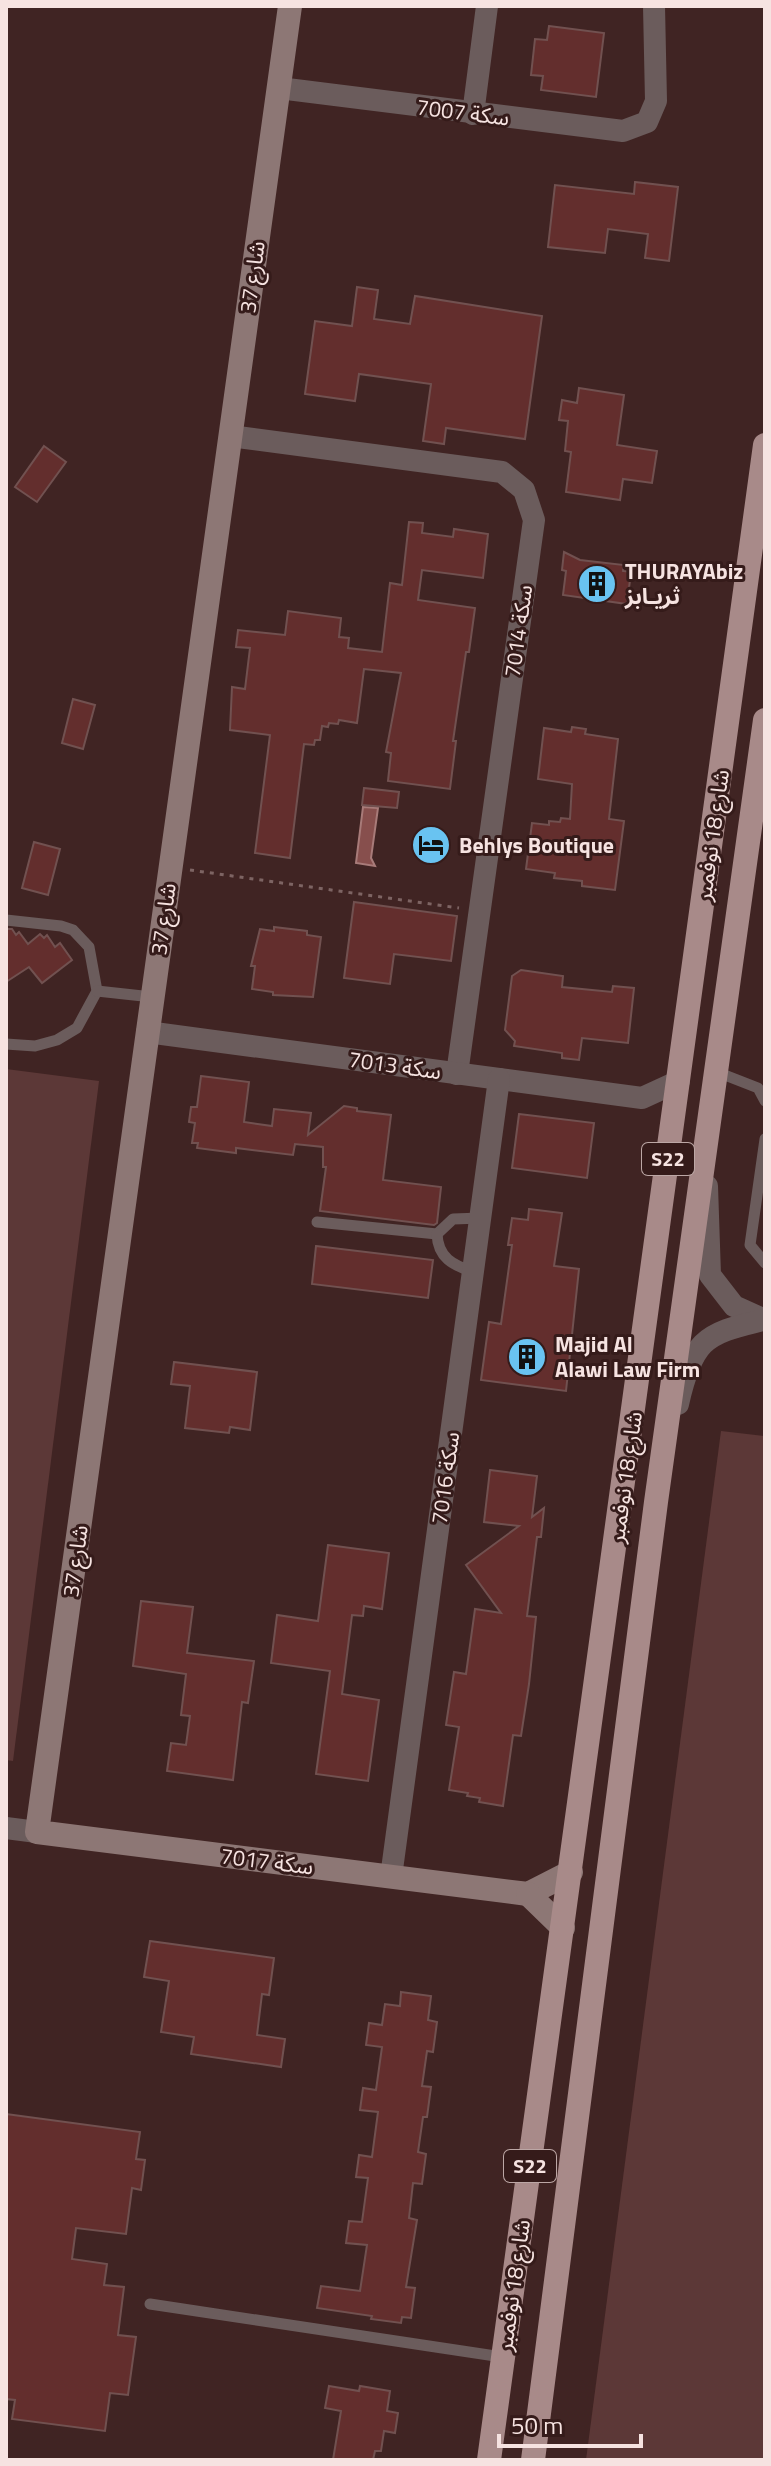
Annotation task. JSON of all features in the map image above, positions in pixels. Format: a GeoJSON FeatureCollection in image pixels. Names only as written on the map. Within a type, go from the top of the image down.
{"type":"FeatureCollection","features":[{"type":"Feature","properties":{"kind":"main road","name":"شارع 18 نوفمبر"},"geometry":{"type":"LineString","coordinates":[[489,2460],[765,445]]}},
{"type":"Feature","properties":{"kind":"main road","name":"شارع 18 نوفمبر"},"geometry":{"type":"LineString","coordinates":[[533,2460],[656,1502],[765,720]]}},
{"type":"Feature","properties":{"kind":"street","name":"شارع 37"},"geometry":{"type":"LineString","coordinates":[[37,1832],[290,6]]}},
{"type":"Feature","properties":{"kind":"street"},"geometry":{"type":"LineString","coordinates":[[473,114],[487,6]]}},
{"type":"Feature","properties":{"kind":"street","name":"سكة 7007"},"geometry":{"type":"LineString","coordinates":[[279,88],[623,131],[647,122],[656,101],[654,6]]}},
{"type":"Feature","properties":{"kind":"street","name":"سكة 7014"},"geometry":{"type":"LineString","coordinates":[[230,436],[502,472],[524,490],[534,520],[457,1074]]}},
{"type":"Feature","properties":{"kind":"street","name":"سكة 7013"},"geometry":{"type":"LineString","coordinates":[[147,1032],[642,1098]]}},
{"type":"Feature","properties":{"kind":"street","name":"سكة 7016"},"geometry":{"type":"LineString","coordinates":[[391,1877],[499,1079]]}},
{"type":"Feature","properties":{"kind":"street"},"geometry":{"type":"LineString","coordinates":[[672,1129],[642,1098],[679,1081]]}},
{"type":"Feature","properties":{"kind":"street"},"geometry":{"type":"LineString","coordinates":[[706,1142],[710,1275],[734,1306],[764,1320]]}},
{"type":"Feature","properties":{"kind":"street"},"geometry":{"type":"LineString","coordinates":[[656,1502],[684,1379],[703,1344],[732,1328],[764,1320]]}},
{"type":"Feature","properties":{"kind":"street","name":"سكة 7017"},"geometry":{"type":"LineString","coordinates":[[6,1828],[528,1894]]}},
{"type":"Feature","properties":{"kind":"street"},"geometry":{"type":"LineString","coordinates":[[563,1928],[528,1894],[571,1872]]}},
{"type":"Feature","properties":{"kind":"lane"},"geometry":{"type":"LineString","coordinates":[[6,920],[73,930],[89,947],[97,991],[77,1028],[57,1040],[35,1046],[6,1044]]}},
{"type":"Feature","properties":{"kind":"lane"},"geometry":{"type":"LineString","coordinates":[[97,991],[152,997]]}},
{"type":"Feature","properties":{"kind":"lane"},"geometry":{"type":"LineString","coordinates":[[717,1072],[758,1088],[765,1101]]}},
{"type":"Feature","properties":{"kind":"lane"},"geometry":{"type":"LineString","coordinates":[[765,1139],[750,1245],[765,1263]]}},
{"type":"Feature","properties":{"kind":"lane"},"geometry":{"type":"LineString","coordinates":[[317,1222],[437,1234],[453,1219],[481,1218]]}},
{"type":"Feature","properties":{"kind":"lane"},"geometry":{"type":"LineString","coordinates":[[437,1234],[443,1256],[456,1266],[473,1272]]}},
{"type":"Feature","properties":{"kind":"lane"},"geometry":{"type":"LineString","coordinates":[[150,2304],[503,2357]]}},
{"type":"Feature","properties":{"kind":"path"},"geometry":{"type":"LineString","coordinates":[[170,867],[480,911]]}},
{"type":"Feature","properties":{"kind":"shaded area"},"geometry":{"type":"Polygon","coordinates":[[[363,807],[378,808],[371,858],[375,866],[356,863],[363,807]]]}},
{"type":"Feature","properties":{"kind":"shaded area"},"geometry":{"type":"Polygon","coordinates":[[[6,1069],[99,1081],[13,1761],[6,1760],[6,1069]]]}},
{"type":"Feature","properties":{"kind":"shaded area"},"geometry":{"type":"Polygon","coordinates":[[[721,1431],[765,1436],[765,2460],[586,2460],[721,1431]]]}},
{"type":"Feature","properties":{"kind":"building"},"geometry":{"type":"Polygon","coordinates":[[[549,26],[604,33],[596,97],[541,90],[543,76],[531,75],[535,39],[547,40],[549,26]]]}},
{"type":"Feature","properties":{"kind":"building"},"geometry":{"type":"Polygon","coordinates":[[[635,182],[678,187],[669,261],[645,258],[648,234],[608,229],[605,253],[548,247],[555,185],[634,194],[635,182]]]}},
{"type":"Feature","properties":{"kind":"building"},"geometry":{"type":"Polygon","coordinates":[[[357,287],[378,290],[374,319],[410,324],[415,296],[542,316],[525,439],[446,428],[444,444],[423,441],[431,384],[359,374],[355,401],[305,394],[315,321],[352,326],[357,287]]]}},
{"type":"Feature","properties":{"kind":"building"},"geometry":{"type":"Polygon","coordinates":[[[579,388],[624,395],[617,445],[657,451],[652,483],[623,479],[620,500],[566,492],[571,452],[565,451],[568,421],[559,420],[562,400],[577,403],[579,388]]]}},
{"type":"Feature","properties":{"kind":"building"},"geometry":{"type":"Polygon","coordinates":[[[44,446],[66,462],[37,502],[15,487],[44,446]]]}},
{"type":"Feature","properties":{"kind":"building"},"geometry":{"type":"Polygon","coordinates":[[[409,522],[423,523],[422,533],[453,537],[454,529],[488,534],[483,578],[422,570],[418,600],[475,608],[453,741],[456,741],[450,789],[388,781],[391,753],[386,752],[401,673],[364,669],[357,723],[339,720],[338,724],[329,723],[328,727],[322,726],[320,740],[315,740],[314,745],[304,744],[290,858],[255,853],[270,735],[230,730],[232,687],[245,689],[250,648],[236,647],[238,630],[285,635],[288,611],[341,618],[339,637],[349,638],[348,648],[382,652],[390,583],[402,585],[409,522]]]}},
{"type":"Feature","properties":{"kind":"building","name":"THURAYAbiz ثريـابز"},"geometry":{"type":"Polygon","coordinates":[[[564,552],[580,560],[624,565],[623,571],[631,572],[627,604],[563,595],[566,571],[562,570],[564,552]]]}},
{"type":"Feature","properties":{"kind":"building"},"geometry":{"type":"Polygon","coordinates":[[[73,699],[95,705],[83,749],[62,743],[73,699]]]}},
{"type":"Feature","properties":{"kind":"building"},"geometry":{"type":"Polygon","coordinates":[[[572,727],[586,729],[585,734],[618,739],[609,819],[624,821],[615,890],[582,886],[582,881],[554,878],[555,873],[526,869],[532,823],[549,825],[549,821],[570,819],[572,784],[538,779],[544,728],[571,732],[572,727]]]}},
{"type":"Feature","properties":{"kind":"building"},"geometry":{"type":"Polygon","coordinates":[[[364,788],[399,792],[397,808],[362,805],[364,788]]]}},
{"type":"Feature","properties":{"kind":"building"},"geometry":{"type":"Polygon","coordinates":[[[34,842],[60,849],[48,895],[22,888],[34,842]]]}},
{"type":"Feature","properties":{"kind":"building"},"geometry":{"type":"Polygon","coordinates":[[[354,902],[457,916],[451,961],[394,954],[390,984],[344,978],[354,902]]]}},
{"type":"Feature","properties":{"kind":"building"},"geometry":{"type":"Polygon","coordinates":[[[274,927],[307,931],[307,935],[321,937],[313,997],[273,995],[273,992],[252,989],[255,966],[251,966],[260,929],[274,931],[274,927]]]}},
{"type":"Feature","properties":{"kind":"building"},"geometry":{"type":"Polygon","coordinates":[[[6,929],[12,929],[16,935],[19,932],[28,944],[40,934],[44,938],[47,935],[55,947],[60,943],[72,960],[42,983],[29,967],[6,982],[6,929]]]}},
{"type":"Feature","properties":{"kind":"building"},"geometry":{"type":"Polygon","coordinates":[[[521,970],[563,976],[562,987],[612,992],[613,986],[634,988],[628,1043],[582,1038],[579,1060],[562,1058],[562,1053],[514,1046],[515,1041],[505,1030],[512,976],[521,970]]]}},
{"type":"Feature","properties":{"kind":"building"},"geometry":{"type":"Polygon","coordinates":[[[201,1076],[249,1082],[244,1122],[272,1126],[274,1109],[311,1113],[308,1135],[344,1106],[357,1108],[357,1111],[391,1115],[383,1180],[441,1187],[437,1223],[320,1211],[326,1167],[323,1167],[323,1147],[295,1144],[293,1155],[236,1148],[236,1153],[197,1148],[198,1143],[192,1143],[195,1123],[189,1122],[191,1107],[197,1107],[201,1076]]]}},
{"type":"Feature","properties":{"kind":"building"},"geometry":{"type":"Polygon","coordinates":[[[519,1114],[594,1123],[587,1178],[512,1168],[519,1114]]]}},
{"type":"Feature","properties":{"kind":"building"},"geometry":{"type":"Polygon","coordinates":[[[529,1209],[562,1213],[554,1266],[579,1269],[566,1391],[481,1380],[489,1322],[501,1324],[512,1245],[508,1245],[512,1218],[528,1220],[529,1209]]]}},
{"type":"Feature","properties":{"kind":"building"},"geometry":{"type":"Polygon","coordinates":[[[316,1246],[433,1260],[428,1298],[312,1284],[316,1246]]]}},
{"type":"Feature","properties":{"kind":"building"},"geometry":{"type":"Polygon","coordinates":[[[174,1362],[257,1372],[250,1430],[230,1427],[229,1433],[185,1428],[190,1386],[171,1384],[174,1362]]]}},
{"type":"Feature","properties":{"kind":"building"},"geometry":{"type":"Polygon","coordinates":[[[490,1470],[537,1476],[532,1517],[544,1508],[541,1537],[537,1537],[527,1616],[536,1617],[529,1684],[521,1736],[513,1735],[503,1806],[479,1802],[480,1798],[467,1796],[468,1793],[449,1790],[459,1727],[446,1725],[454,1672],[466,1674],[475,1609],[501,1613],[466,1565],[519,1526],[484,1522],[490,1470]]]}},
{"type":"Feature","properties":{"kind":"building"},"geometry":{"type":"Polygon","coordinates":[[[328,1545],[389,1553],[382,1609],[364,1606],[363,1616],[352,1615],[342,1694],[379,1700],[368,1781],[316,1774],[330,1671],[271,1663],[277,1615],[318,1621],[328,1545]]]}},
{"type":"Feature","properties":{"kind":"building"},"geometry":{"type":"Polygon","coordinates":[[[141,1601],[193,1607],[187,1653],[254,1661],[248,1703],[242,1702],[233,1780],[167,1771],[171,1743],[186,1745],[190,1716],[181,1715],[186,1674],[133,1666],[141,1601]]]}},
{"type":"Feature","properties":{"kind":"building"},"geometry":{"type":"Polygon","coordinates":[[[150,1941],[274,1958],[269,1995],[262,1994],[257,2035],[285,2039],[281,2067],[191,2054],[194,2037],[161,2032],[169,1981],[144,1977],[150,1941]]]}},
{"type":"Feature","properties":{"kind":"building"},"geometry":{"type":"Polygon","coordinates":[[[401,1992],[431,1996],[428,2020],[437,2022],[433,2052],[427,2051],[422,2086],[431,2087],[418,2152],[426,2154],[422,2184],[413,2183],[409,2218],[417,2220],[406,2287],[415,2288],[411,2318],[402,2317],[401,2323],[317,2308],[321,2286],[360,2291],[367,2245],[346,2243],[349,2221],[362,2222],[368,2178],[356,2177],[359,2155],[372,2157],[378,2112],[360,2110],[363,2088],[376,2090],[382,2047],[366,2045],[369,2023],[382,2025],[385,2004],[400,2006],[401,1992]]]}},
{"type":"Feature","properties":{"kind":"building"},"geometry":{"type":"Polygon","coordinates":[[[6,2114],[140,2132],[136,2159],[145,2160],[141,2190],[132,2188],[126,2234],[76,2228],[72,2259],[107,2264],[104,2285],[124,2287],[118,2335],[136,2337],[128,2395],[110,2393],[105,2431],[12,2419],[15,2400],[6,2399],[6,2114]]]}},
{"type":"Feature","properties":{"kind":"building"},"geometry":{"type":"Polygon","coordinates":[[[329,2386],[359,2391],[360,2386],[390,2391],[387,2411],[398,2413],[395,2433],[384,2431],[381,2451],[375,2451],[373,2460],[333,2460],[341,2411],[325,2408],[329,2386]]]}},
{"type":"Feature","properties":{"kind":"place","name":"THURAYAbiz ثريـابز"},"geometry":{"type":"Point","coordinates":[597,584]}},
{"type":"Feature","properties":{"kind":"place","name":"Behlys Boutique"},"geometry":{"type":"Point","coordinates":[431,845]}},
{"type":"Feature","properties":{"kind":"place","name":"Majid Al Alawi Law Firm"},"geometry":{"type":"Point","coordinates":[527,1357]}}]}
